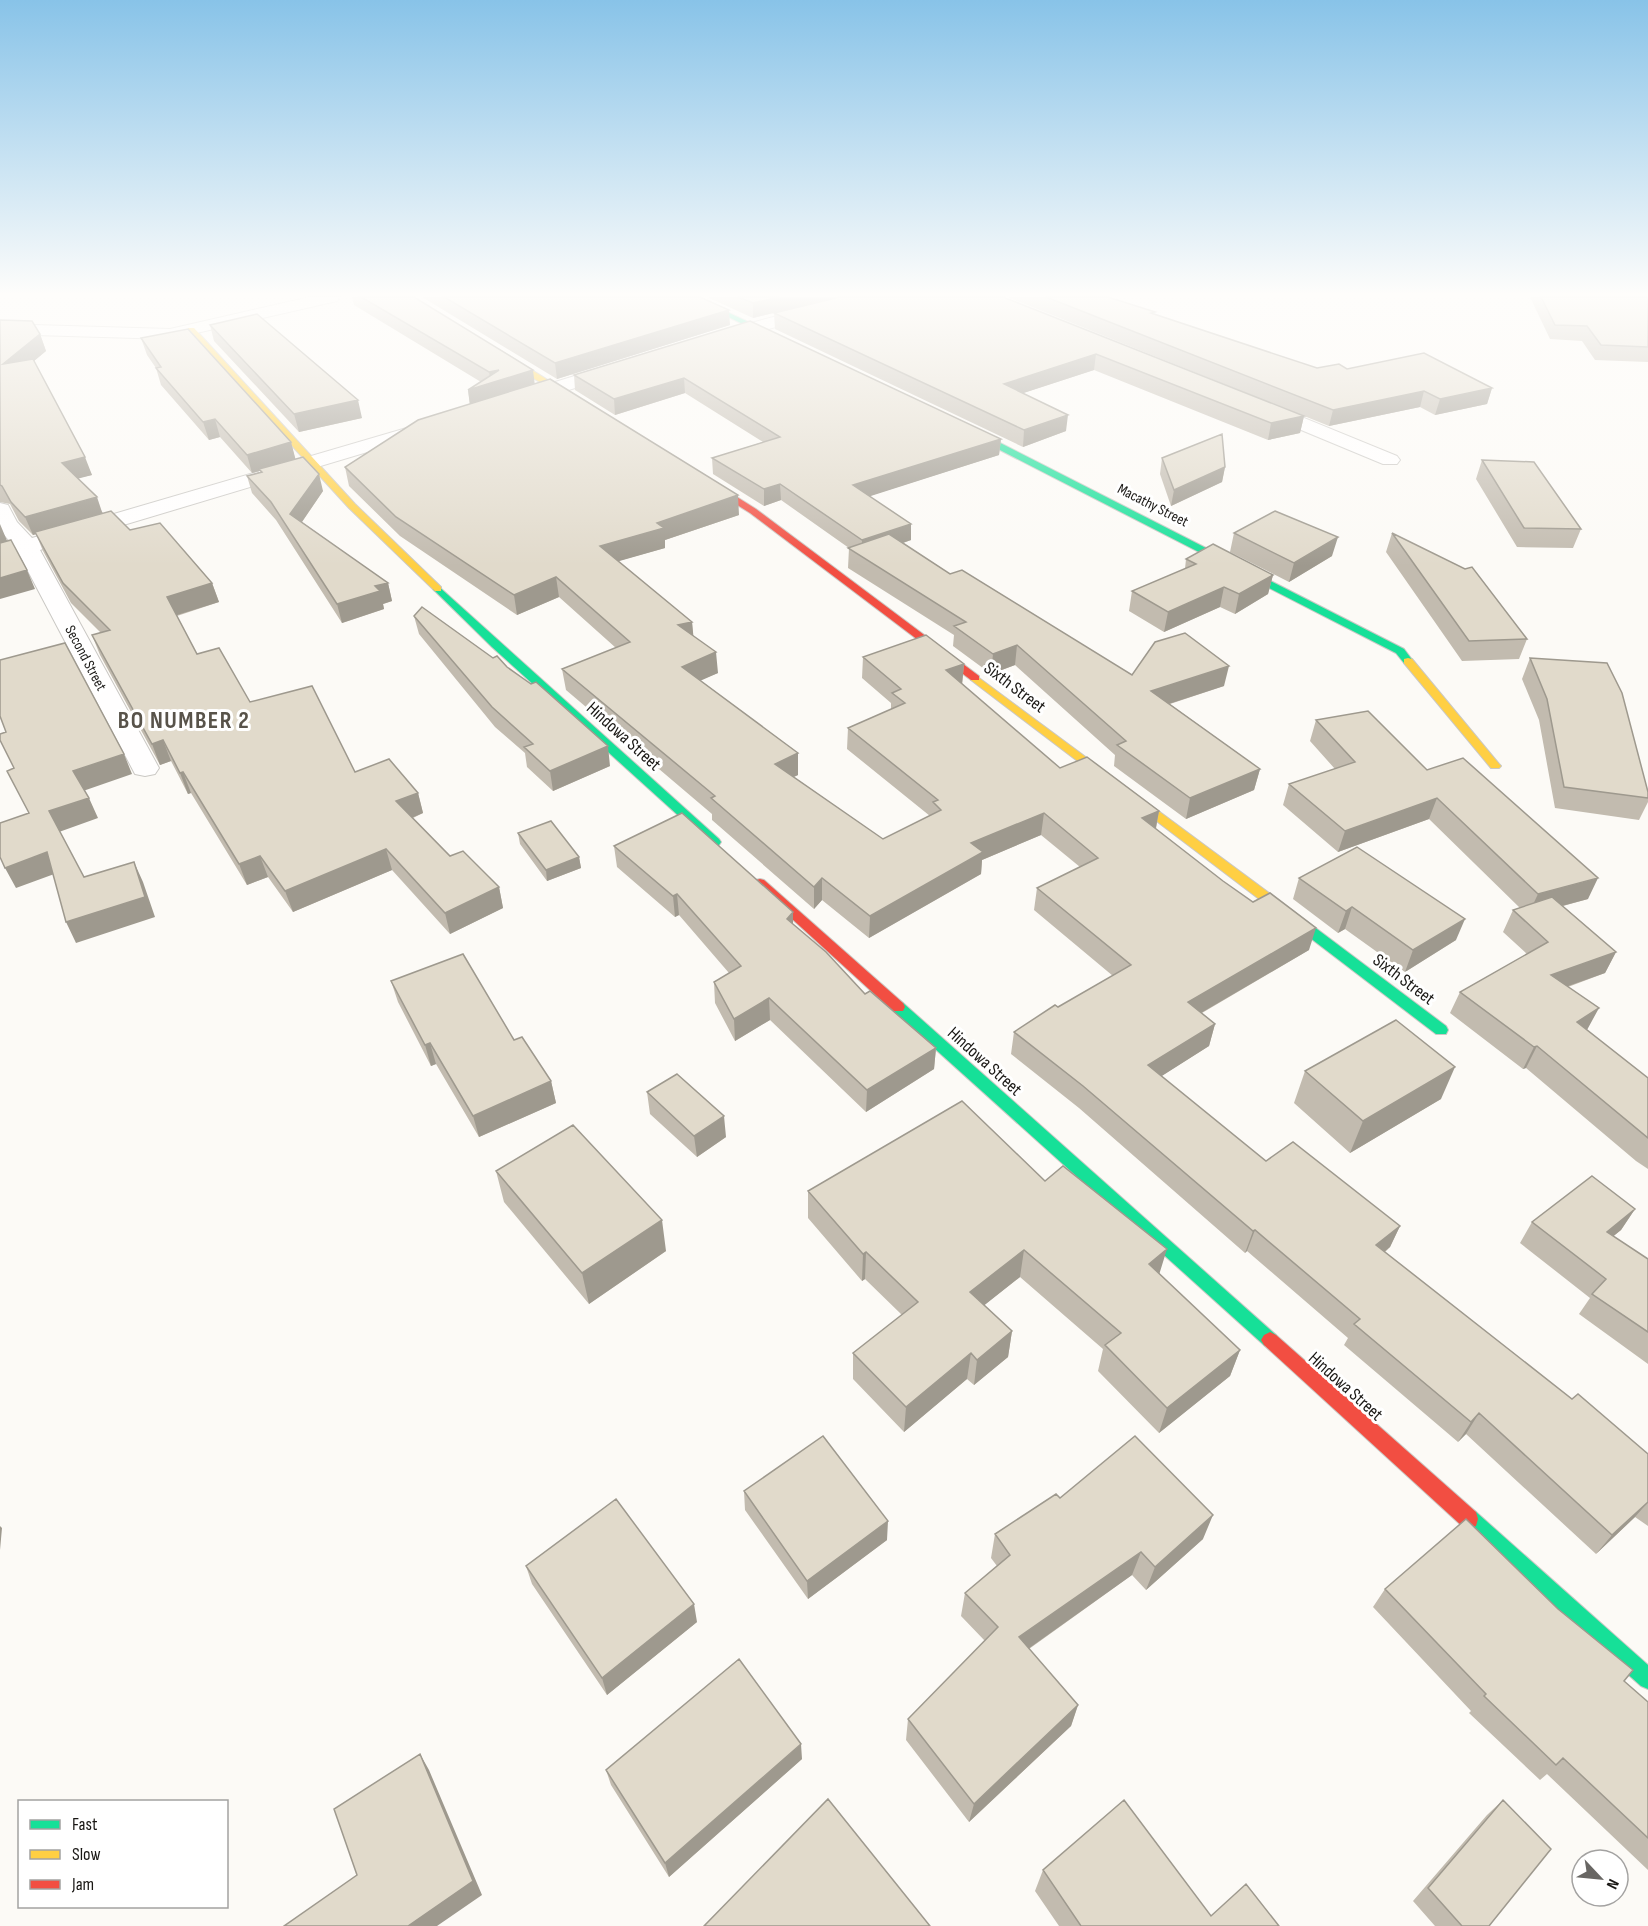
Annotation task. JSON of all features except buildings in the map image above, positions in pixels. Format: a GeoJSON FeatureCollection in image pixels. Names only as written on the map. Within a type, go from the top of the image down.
{"type":"FeatureCollection","features":[{"type":"Feature","properties":{"kind":"street","name":"Hindowa Street"},"geometry":{"type":"LineString","coordinates":[[243,387],[352,506],[496,645],[727,853]]}},
{"type":"Feature","properties":{"kind":"street"},"geometry":{"type":"LineString","coordinates":[[501,405],[561,387]]}},
{"type":"Feature","properties":{"kind":"street"},"geometry":{"type":"LineString","coordinates":[[557,388],[596,412]]}},
{"type":"Feature","properties":{"kind":"street"},"geometry":{"type":"LineString","coordinates":[[1238,397],[1390,460]]}},
{"type":"Feature","properties":{"kind":"street","name":"Macathy Street"},"geometry":{"type":"LineString","coordinates":[[945,419],[1030,460],[1400,651],[1495,766]]}},
{"type":"Feature","properties":{"kind":"street"},"geometry":{"type":"LineString","coordinates":[[0,555],[446,422]]}},
{"type":"Feature","properties":{"kind":"street","name":"Sixth Street"},"geometry":{"type":"LineString","coordinates":[[684,468],[753,512],[1441,1030]]}},
{"type":"Feature","properties":{"kind":"street","name":"Second Street"},"geometry":{"type":"LineString","coordinates":[[0,510],[7,524],[27,547],[145,768]]}},
{"type":"Feature","properties":{"kind":"street","name":"Hindowa Street"},"geometry":{"type":"LineString","coordinates":[[745,869],[1648,1679]]}},
{"type":"Feature","properties":{"kind":"traffic: fast"},"geometry":{"type":"LineString","coordinates":[[960,426],[1400,651],[1408,661]]}},
{"type":"Feature","properties":{"kind":"traffic: fast"},"geometry":{"type":"LineString","coordinates":[[438,589],[496,645],[715,842]]}},
{"type":"Feature","properties":{"kind":"traffic: fast"},"geometry":{"type":"LineString","coordinates":[[1276,905],[1441,1030]]}},
{"type":"Feature","properties":{"kind":"traffic: fast"},"geometry":{"type":"LineString","coordinates":[[898,1007],[1270,1340]]}},
{"type":"Feature","properties":{"kind":"traffic: fast"},"geometry":{"type":"LineString","coordinates":[[1469,1519],[1648,1679]]}},
{"type":"Feature","properties":{"kind":"traffic: slow"},"geometry":{"type":"LineString","coordinates":[[243,387],[352,506],[438,589]]}},
{"type":"Feature","properties":{"kind":"traffic: slow"},"geometry":{"type":"LineString","coordinates":[[554,387],[584,405]]}},
{"type":"Feature","properties":{"kind":"traffic: slow"},"geometry":{"type":"LineString","coordinates":[[1408,661],[1495,766]]}},
{"type":"Feature","properties":{"kind":"traffic: slow"},"geometry":{"type":"LineString","coordinates":[[975,678],[1276,905]]}},
{"type":"Feature","properties":{"kind":"traffic: jam"},"geometry":{"type":"LineString","coordinates":[[699,477],[753,511],[975,678]]}},
{"type":"Feature","properties":{"kind":"traffic: jam"},"geometry":{"type":"LineString","coordinates":[[760,883],[898,1007]]}},
{"type":"Feature","properties":{"kind":"traffic: jam"},"geometry":{"type":"LineString","coordinates":[[1270,1340],[1469,1519]]}},
{"type":"Feature","properties":{"kind":"district","name":"BO NUMBER 2"},"geometry":{"type":"Point","coordinates":[184,720]}}]}
